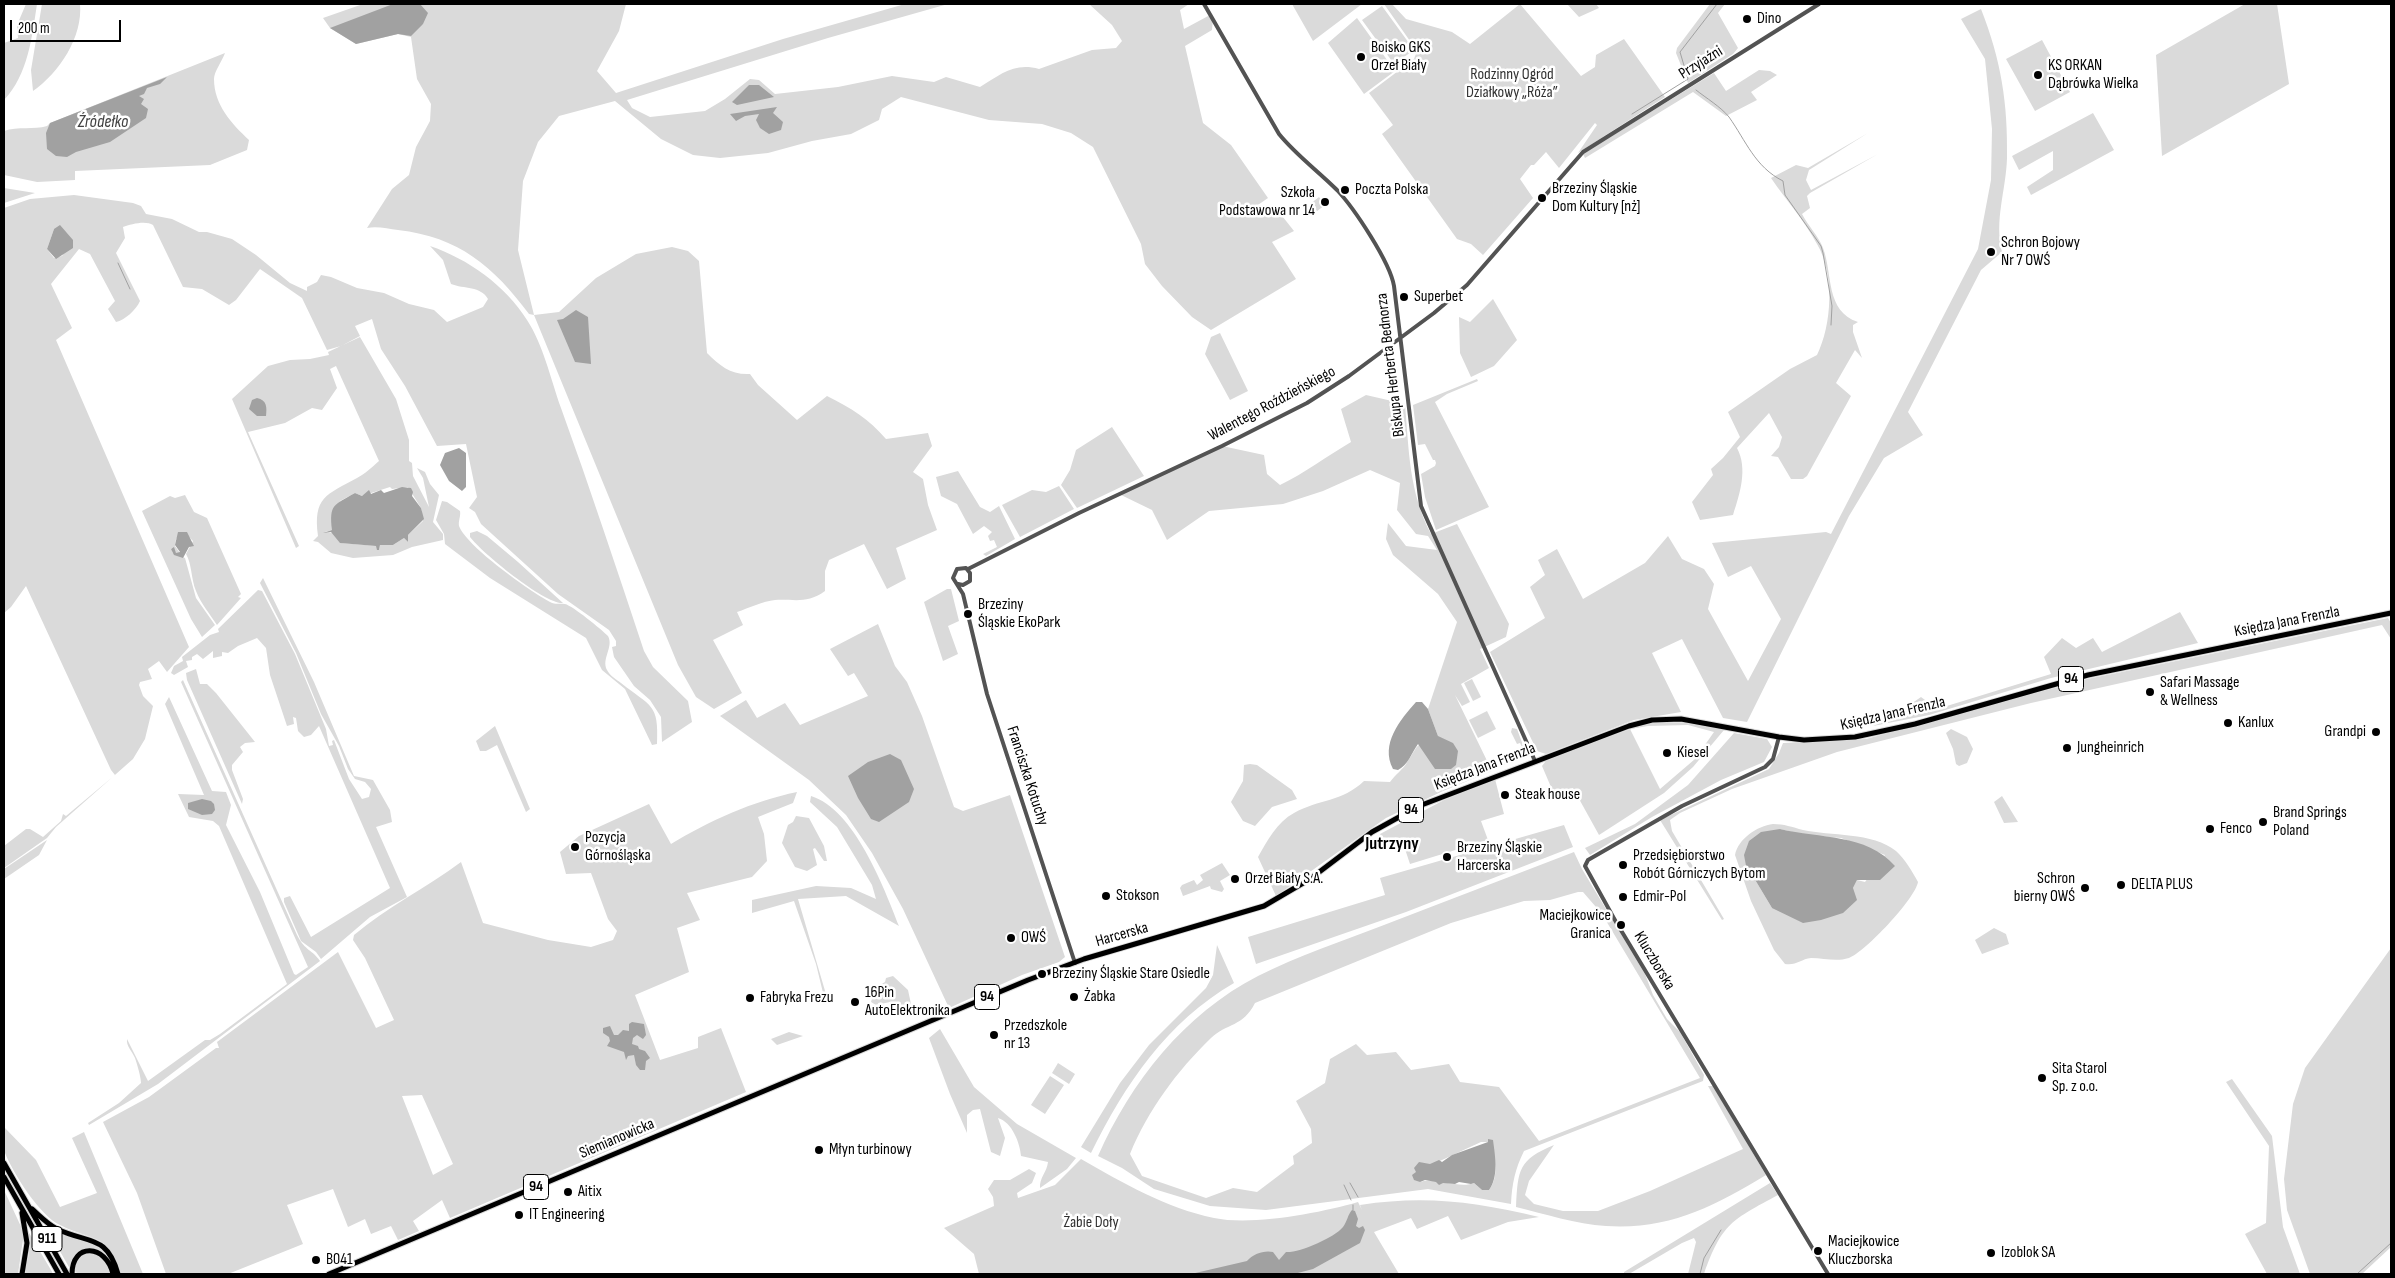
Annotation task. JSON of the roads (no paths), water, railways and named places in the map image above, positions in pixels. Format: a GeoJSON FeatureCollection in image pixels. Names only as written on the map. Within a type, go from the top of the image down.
{"type":"FeatureCollection","features":[{"type":"Feature","properties":{"kind":"main road","name":"Księdza Jana Frenzla"},"geometry":{"type":"LineString","coordinates":[[1332,861],[1372,832],[1411,810],[1535,761],[1629,726],[1652,720],[1681,719],[1779,737],[1834,739],[1877,733],[2088,675],[2391,613]]}},
{"type":"Feature","properties":{"kind":"main road","name":"Harcerska"},"geometry":{"type":"LineString","coordinates":[[914,1028],[1021,982],[1075,962],[1264,906],[1310,879],[1332,861]]}},
{"type":"Feature","properties":{"kind":"main road","name":"Siemianowicka"},"geometry":{"type":"LineString","coordinates":[[329,1274],[914,1028]]}},
{"type":"Feature","properties":{"kind":"main road","name":"911"},"geometry":{"type":"LineString","coordinates":[[4,1163],[66,1274]]}},
{"type":"Feature","properties":{"kind":"main road","name":"911"},"geometry":{"type":"LineString","coordinates":[[4,1177],[59,1274]]}},
{"type":"Feature","properties":{"kind":"main road"},"geometry":{"type":"LineString","coordinates":[[27,1204],[53,1227],[95,1241],[105,1247],[112,1254],[118,1274]]}},
{"type":"Feature","properties":{"kind":"main road"},"geometry":{"type":"LineString","coordinates":[[21,1208],[27,1243],[22,1274]]}},
{"type":"Feature","properties":{"kind":"main road"},"geometry":{"type":"LineString","coordinates":[[72,1274],[76,1257],[83,1252],[91,1251],[98,1252],[106,1257],[111,1264],[114,1274]]}},
{"type":"Feature","properties":{"kind":"street","name":"Biskupa Herberta Bednorza"},"geometry":{"type":"LineString","coordinates":[[1204,4],[1279,134],[1292,151],[1337,190],[1386,261],[1392,277],[1422,506],[1535,761]]}},
{"type":"Feature","properties":{"kind":"street","name":"Przyjaźni"},"geometry":{"type":"LineString","coordinates":[[1597,143],[1819,4]]}},
{"type":"Feature","properties":{"kind":"street","name":"Walentego Roździeńskiego"},"geometry":{"type":"LineString","coordinates":[[968,569],[1307,403],[1401,339],[1466,285],[1575,160],[1597,143]]}},
{"type":"Feature","properties":{"kind":"street","name":"Walentego Roździeńskiego"},"geometry":{"type":"LineString","coordinates":[[971,576],[981,564]]}},
{"type":"Feature","properties":{"kind":"street"},"geometry":{"type":"LineString","coordinates":[[963,594],[971,576],[968,569],[961,567],[955,570],[953,578],[958,584],[966,584]]}},
{"type":"Feature","properties":{"kind":"street","name":"Franciszka Kotuchy"},"geometry":{"type":"LineString","coordinates":[[958,584],[963,594],[987,694],[1075,962]]}},
{"type":"Feature","properties":{"kind":"street","name":"Kluczborska"},"geometry":{"type":"LineString","coordinates":[[1779,737],[1773,759],[1765,767],[1676,808],[1590,858],[1585,866],[1616,922],[1828,1274]]}},
{"type":"Feature","properties":{"kind":"water"},"geometry":{"type":"Polygon","coordinates":[[[393,4],[420,4],[428,13],[423,24],[411,36],[398,34],[356,44],[330,28],[393,4]]]}},
{"type":"Feature","properties":{"kind":"water","name":"Źródełko"},"geometry":{"type":"Polygon","coordinates":[[[167,77],[160,84],[147,88],[144,94],[139,96],[144,99],[141,104],[148,109],[146,118],[110,142],[76,152],[67,157],[56,156],[47,149],[46,133],[50,123],[167,77]]]}},
{"type":"Feature","properties":{"kind":"water"},"geometry":{"type":"Polygon","coordinates":[[[749,85],[759,85],[774,97],[737,105],[732,102],[749,85]]]}},
{"type":"Feature","properties":{"kind":"water"},"geometry":{"type":"Polygon","coordinates":[[[777,107],[773,113],[783,122],[781,130],[769,134],[760,128],[756,120],[759,114],[745,116],[736,121],[730,114],[777,107]]]}},
{"type":"Feature","properties":{"kind":"water"},"geometry":{"type":"Polygon","coordinates":[[[60,225],[73,240],[73,248],[56,259],[47,249],[54,229],[60,225]]]}},
{"type":"Feature","properties":{"kind":"water"},"geometry":{"type":"Polygon","coordinates":[[[576,310],[588,317],[591,364],[575,362],[557,320],[563,319],[576,310]]]}},
{"type":"Feature","properties":{"kind":"water"},"geometry":{"type":"Polygon","coordinates":[[[257,398],[263,400],[266,404],[266,416],[257,416],[249,409],[252,400],[257,398]]]}},
{"type":"Feature","properties":{"kind":"water"},"geometry":{"type":"Polygon","coordinates":[[[459,448],[466,453],[466,487],[462,491],[449,481],[440,465],[445,453],[459,448]]]}},
{"type":"Feature","properties":{"kind":"water"},"geometry":{"type":"Polygon","coordinates":[[[402,487],[411,488],[412,496],[421,508],[424,519],[408,535],[408,542],[404,538],[393,545],[380,545],[379,550],[377,550],[376,546],[340,543],[331,532],[323,533],[332,530],[332,510],[342,500],[355,493],[362,496],[369,490],[371,494],[381,490],[384,493],[402,487]]]}},
{"type":"Feature","properties":{"kind":"water"},"geometry":{"type":"Polygon","coordinates":[[[178,532],[187,532],[194,546],[189,547],[183,558],[174,555],[171,549],[174,547],[176,553],[180,552],[175,545],[178,532]]]}},
{"type":"Feature","properties":{"kind":"water"},"geometry":{"type":"Polygon","coordinates":[[[1416,702],[1422,702],[1428,709],[1438,736],[1453,743],[1458,751],[1456,765],[1451,769],[1435,769],[1418,744],[1404,765],[1398,770],[1393,769],[1389,751],[1390,742],[1398,725],[1416,702]]]}},
{"type":"Feature","properties":{"kind":"water"},"geometry":{"type":"Polygon","coordinates":[[[890,754],[901,760],[914,789],[909,802],[879,822],[871,819],[858,798],[848,776],[868,762],[890,754]]]}},
{"type":"Feature","properties":{"kind":"water"},"geometry":{"type":"Polygon","coordinates":[[[202,799],[211,801],[214,804],[215,810],[212,814],[202,815],[188,809],[188,803],[202,799]]]}},
{"type":"Feature","properties":{"kind":"water"},"geometry":{"type":"Polygon","coordinates":[[[1780,829],[1856,842],[1883,855],[1895,866],[1880,880],[1857,880],[1853,888],[1857,900],[1843,913],[1803,923],[1772,908],[1751,873],[1747,871],[1744,855],[1749,841],[1761,832],[1780,829]]]}},
{"type":"Feature","properties":{"kind":"water"},"geometry":{"type":"Polygon","coordinates":[[[632,1022],[644,1024],[646,1035],[643,1039],[637,1035],[633,1038],[632,1044],[645,1051],[650,1058],[646,1061],[645,1070],[640,1070],[636,1065],[634,1055],[628,1056],[626,1060],[624,1052],[607,1046],[610,1041],[609,1037],[603,1033],[603,1028],[610,1026],[614,1035],[618,1035],[623,1030],[629,1031],[629,1024],[632,1022]]]}},
{"type":"Feature","properties":{"kind":"water"},"geometry":{"type":"Polygon","coordinates":[[[1488,1139],[1493,1140],[1496,1166],[1494,1179],[1489,1190],[1482,1190],[1474,1183],[1459,1182],[1439,1185],[1436,1182],[1414,1180],[1412,1175],[1416,1172],[1414,1168],[1419,1162],[1430,1164],[1439,1160],[1442,1162],[1452,1155],[1488,1142],[1488,1139]]]}},
{"type":"Feature","properties":{"kind":"water"},"geometry":{"type":"Polygon","coordinates":[[[1352,1210],[1355,1211],[1358,1219],[1356,1226],[1359,1228],[1363,1226],[1365,1230],[1360,1243],[1313,1269],[1294,1274],[1191,1274],[1247,1261],[1252,1256],[1262,1252],[1273,1252],[1279,1260],[1286,1252],[1307,1247],[1332,1236],[1343,1227],[1352,1210]]]}},
{"type":"Feature","properties":{"kind":"waterway"},"geometry":{"type":"LineString","coordinates":[[1632,114],[1688,79],[1680,52],[1717,4]]}},
{"type":"Feature","properties":{"kind":"waterway"},"geometry":{"type":"LineString","coordinates":[[1696,90],[1726,113],[1758,161],[1773,175],[1783,181],[1785,195],[1821,246],[1832,306],[1831,325]]}},
{"type":"Feature","properties":{"kind":"waterway"},"geometry":{"type":"LineString","coordinates":[[118,263],[130,289]]}},
{"type":"Feature","properties":{"kind":"waterway"},"geometry":{"type":"LineString","coordinates":[[1350,1183],[1358,1197]]}},
{"type":"Feature","properties":{"kind":"waterway"},"geometry":{"type":"LineString","coordinates":[[1344,1185],[1351,1200]]}},
{"type":"Feature","properties":{"kind":"waterway"},"geometry":{"type":"LineString","coordinates":[[1353,1205],[1353,1210]]}},
{"type":"Feature","properties":{"kind":"waterway"},"geometry":{"type":"LineString","coordinates":[[1700,1274],[1704,1258],[1721,1230]]}},
{"type":"Feature","properties":{"kind":"waterway"},"geometry":{"type":"LineString","coordinates":[[2357,1274],[2391,1243]]}},
{"type":"Feature","properties":{"kind":"place","name":"Dino"},"geometry":{"type":"Point","coordinates":[1747,19]}},
{"type":"Feature","properties":{"kind":"place","name":"Boisko GKS Orzeł Biały"},"geometry":{"type":"Point","coordinates":[1361,57]}},
{"type":"Feature","properties":{"kind":"place","name":"KS ORKAN Dąbrówka Wielka"},"geometry":{"type":"Point","coordinates":[2038,75]}},
{"type":"Feature","properties":{"kind":"place","name":"Poczta Polska"},"geometry":{"type":"Point","coordinates":[1345,190]}},
{"type":"Feature","properties":{"kind":"place","name":"Brzeziny Śląskie Dom Kultury [nż]"},"geometry":{"type":"Point","coordinates":[1542,198]}},
{"type":"Feature","properties":{"kind":"place","name":"Szkoła Podstawowa nr 14"},"geometry":{"type":"Point","coordinates":[1325,202]}},
{"type":"Feature","properties":{"kind":"place","name":"Schron Bojowy Nr 7 OWŚ"},"geometry":{"type":"Point","coordinates":[1991,252]}},
{"type":"Feature","properties":{"kind":"place","name":"Superbet"},"geometry":{"type":"Point","coordinates":[1404,297]}},
{"type":"Feature","properties":{"kind":"place","name":"Brzeziny Śląskie EkoPark"},"geometry":{"type":"Point","coordinates":[968,614]}},
{"type":"Feature","properties":{"kind":"place","name":"Safari Massage & Wellness"},"geometry":{"type":"Point","coordinates":[2150,692]}},
{"type":"Feature","properties":{"kind":"place","name":"Kanlux"},"geometry":{"type":"Point","coordinates":[2228,723]}},
{"type":"Feature","properties":{"kind":"place","name":"Grandpi"},"geometry":{"type":"Point","coordinates":[2376,732]}},
{"type":"Feature","properties":{"kind":"place","name":"Jungheinrich"},"geometry":{"type":"Point","coordinates":[2067,748]}},
{"type":"Feature","properties":{"kind":"place","name":"Kiesel"},"geometry":{"type":"Point","coordinates":[1667,753]}},
{"type":"Feature","properties":{"kind":"place","name":"Steak house"},"geometry":{"type":"Point","coordinates":[1505,795]}},
{"type":"Feature","properties":{"kind":"place","name":"Brand Springs Poland"},"geometry":{"type":"Point","coordinates":[2263,822]}},
{"type":"Feature","properties":{"kind":"place","name":"Fenco"},"geometry":{"type":"Point","coordinates":[2210,829]}},
{"type":"Feature","properties":{"kind":"place","name":"Pozycja Górnośląska"},"geometry":{"type":"Point","coordinates":[575,847]}},
{"type":"Feature","properties":{"kind":"place","name":"Brzeziny Śląskie Harcerska"},"geometry":{"type":"Point","coordinates":[1447,857]}},
{"type":"Feature","properties":{"kind":"place","name":"Przedsiębiorstwo Robót Górniczych Bytom"},"geometry":{"type":"Point","coordinates":[1623,865]}},
{"type":"Feature","properties":{"kind":"place","name":"Orzeł Biały S.A."},"geometry":{"type":"Point","coordinates":[1235,879]}},
{"type":"Feature","properties":{"kind":"place","name":"DELTA PLUS"},"geometry":{"type":"Point","coordinates":[2121,885]}},
{"type":"Feature","properties":{"kind":"place","name":"Schron bierny OWŚ"},"geometry":{"type":"Point","coordinates":[2085,888]}},
{"type":"Feature","properties":{"kind":"place","name":"Stokson"},"geometry":{"type":"Point","coordinates":[1106,896]}},
{"type":"Feature","properties":{"kind":"place","name":"Edmir-Pol"},"geometry":{"type":"Point","coordinates":[1623,897]}},
{"type":"Feature","properties":{"kind":"place","name":"Maciejkowice Granica"},"geometry":{"type":"Point","coordinates":[1621,925]}},
{"type":"Feature","properties":{"kind":"place","name":"OWŚ"},"geometry":{"type":"Point","coordinates":[1011,938]}},
{"type":"Feature","properties":{"kind":"place","name":"Brzeziny Śląskie Stare Osiedle"},"geometry":{"type":"Point","coordinates":[1042,974]}},
{"type":"Feature","properties":{"kind":"place","name":"Żabka"},"geometry":{"type":"Point","coordinates":[1074,997]}},
{"type":"Feature","properties":{"kind":"place","name":"Fabryka Frezu"},"geometry":{"type":"Point","coordinates":[750,998]}},
{"type":"Feature","properties":{"kind":"place","name":"16Pin AutoElektronika"},"geometry":{"type":"Point","coordinates":[855,1002]}},
{"type":"Feature","properties":{"kind":"place","name":"Przedszkole nr 13"},"geometry":{"type":"Point","coordinates":[994,1035]}},
{"type":"Feature","properties":{"kind":"place","name":"Sita Starol Sp. z o.o."},"geometry":{"type":"Point","coordinates":[2042,1078]}},
{"type":"Feature","properties":{"kind":"place","name":"Młyn turbinowy"},"geometry":{"type":"Point","coordinates":[819,1150]}},
{"type":"Feature","properties":{"kind":"place","name":"Aitix"},"geometry":{"type":"Point","coordinates":[568,1192]}},
{"type":"Feature","properties":{"kind":"place","name":"IT Engineering"},"geometry":{"type":"Point","coordinates":[519,1215]}},
{"type":"Feature","properties":{"kind":"place","name":"Maciejkowice Kluczborska"},"geometry":{"type":"Point","coordinates":[1818,1251]}},
{"type":"Feature","properties":{"kind":"place","name":"Izoblok SA"},"geometry":{"type":"Point","coordinates":[1991,1253]}},
{"type":"Feature","properties":{"kind":"place","name":"B041"},"geometry":{"type":"Point","coordinates":[316,1260]}},
{"type":"Feature","properties":{"kind":"district","name":"Jutrzyny"},"geometry":{"type":"Point","coordinates":[1392,844]}},
{"type":"Feature","properties":{"kind":"park label","name":"Rodzinny Ogród Działkowy „Róża”"},"geometry":{"type":"Point","coordinates":[1512,84]}},
{"type":"Feature","properties":{"kind":"park label","name":"Żabie Doły"},"geometry":{"type":"Point","coordinates":[1091,1223]}}]}
